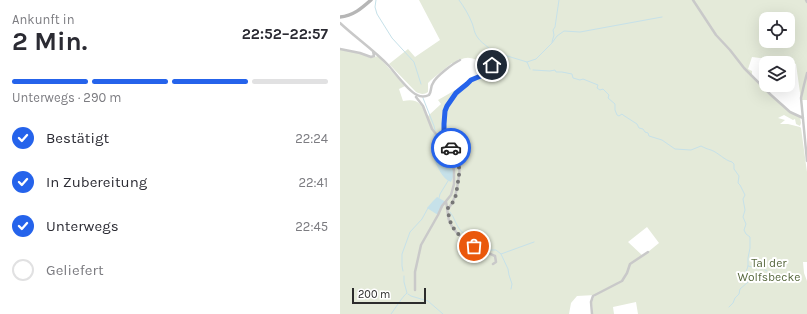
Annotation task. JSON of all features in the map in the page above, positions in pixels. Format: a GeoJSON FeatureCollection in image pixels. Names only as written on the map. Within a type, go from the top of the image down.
{"type":"FeatureCollection","features":[{"type":"Feature","properties":{"kind":"main road"},"geometry":{"type":"LineString","coordinates":[[340,17],[356,12],[371,0]]}},
{"type":"Feature","properties":{"kind":"street"},"geometry":{"type":"LineString","coordinates":[[692,0],[716,35],[744,68],[790,112],[803,118]]}},
{"type":"Feature","properties":{"kind":"street"},"geometry":{"type":"LineString","coordinates":[[340,23],[373,51],[413,92],[418,95],[429,95],[435,80],[450,66],[460,60]]}},
{"type":"Feature","properties":{"kind":"street"},"geometry":{"type":"LineString","coordinates":[[340,49],[371,57],[374,56],[373,51]]}},
{"type":"Feature","properties":{"kind":"street"},"geometry":{"type":"LineString","coordinates":[[448,208],[456,195],[459,162],[444,131],[445,111],[456,93],[471,80],[483,75],[492,65]]}},
{"type":"Feature","properties":{"kind":"street"},"geometry":{"type":"LineString","coordinates":[[807,73],[802,95],[807,161]]}},
{"type":"Feature","properties":{"kind":"street"},"geometry":{"type":"LineString","coordinates":[[415,290],[415,272],[421,245],[446,201],[451,195],[454,184],[453,164],[432,129],[423,106],[416,97]]}},
{"type":"Feature","properties":{"kind":"street"},"geometry":{"type":"LineString","coordinates":[[446,201],[450,222],[453,228],[474,246],[495,256],[496,262],[493,264]]}},
{"type":"Feature","properties":{"kind":"street"},"geometry":{"type":"LineString","coordinates":[[592,314],[591,302],[593,296],[622,281],[630,264],[648,252]]}},
{"type":"Feature","properties":{"kind":"green space","name":"Tal der Wolfsbecke"},"geometry":{"type":"Polygon","coordinates":[[[419,0],[807,0],[807,100],[801,100],[795,56],[752,57],[748,69],[752,71],[752,76],[759,83],[759,92],[769,92],[789,111],[800,117],[800,126],[796,124],[795,119],[793,120],[784,115],[778,118],[785,120],[780,124],[788,124],[801,128],[807,172],[807,262],[803,262],[804,273],[807,281],[807,314],[638,314],[636,302],[613,307],[614,314],[593,314],[592,302],[595,295],[577,296],[571,303],[569,314],[340,314],[340,49],[359,53],[371,58],[378,56],[405,86],[399,89],[403,101],[416,101],[428,116],[441,104],[438,100],[478,77],[483,62],[469,58],[459,59],[428,83],[428,92],[420,94],[416,92],[389,64],[408,49],[415,57],[440,40],[419,0]],[[647,227],[628,242],[643,256],[659,243],[647,227]]]}},
{"type":"Feature","properties":{"kind":"water"},"geometry":{"type":"Polygon","coordinates":[[[445,151],[451,162],[453,170],[453,178],[451,182],[443,176],[434,160],[445,151]]]}},
{"type":"Feature","properties":{"kind":"water"},"geometry":{"type":"Polygon","coordinates":[[[437,197],[446,202],[438,215],[427,208],[437,197]]]}},
{"type":"Feature","properties":{"kind":"waterway"},"geometry":{"type":"LineString","coordinates":[[376,0],[375,7],[377,14],[392,38],[414,62],[421,84]]}},
{"type":"Feature","properties":{"kind":"waterway"},"geometry":{"type":"LineString","coordinates":[[459,0],[465,8],[477,36],[495,56],[501,57],[504,55],[527,62],[530,69]]}},
{"type":"Feature","properties":{"kind":"waterway"},"geometry":{"type":"LineString","coordinates":[[552,42],[559,0]]}},
{"type":"Feature","properties":{"kind":"waterway"},"geometry":{"type":"LineString","coordinates":[[527,62],[536,59],[557,36],[564,31],[580,32],[662,17]]}},
{"type":"Feature","properties":{"kind":"waterway"},"geometry":{"type":"LineString","coordinates":[[533,70],[555,70],[556,72],[572,74],[573,78],[580,80],[583,79],[598,85],[597,88],[600,90],[603,89],[609,95],[608,98],[615,104],[617,115],[619,116],[622,114],[637,124],[639,128],[643,129],[649,136],[662,140],[675,149],[691,150],[701,146],[714,151],[734,164],[734,169],[739,176],[738,183],[745,195],[743,199],[745,210],[743,217],[746,224],[744,230],[750,237],[748,266],[746,272],[750,279],[740,289],[739,294],[729,307]]}},
{"type":"Feature","properties":{"kind":"waterway"},"geometry":{"type":"LineString","coordinates":[[423,98],[435,130]]}},
{"type":"Feature","properties":{"kind":"waterway"},"geometry":{"type":"LineString","coordinates":[[434,134],[436,143],[441,149]]}},
{"type":"Feature","properties":{"kind":"waterway"},"geometry":{"type":"LineString","coordinates":[[439,198],[448,181]]}},
{"type":"Feature","properties":{"kind":"waterway"},"geometry":{"type":"LineString","coordinates":[[403,271],[402,254],[410,232],[422,219],[428,208]]}},
{"type":"Feature","properties":{"kind":"waterway"},"geometry":{"type":"LineString","coordinates":[[450,212],[461,231],[472,238],[481,241],[489,250],[496,250],[501,254],[534,242]]}},
{"type":"Feature","properties":{"kind":"waterway"},"geometry":{"type":"LineString","coordinates":[[501,254],[508,269],[512,284],[511,289]]}},
{"type":"Feature","properties":{"kind":"waterway"},"geometry":{"type":"LineString","coordinates":[[748,266],[762,269]]}},
{"type":"Feature","properties":{"kind":"waterway"},"geometry":{"type":"LineString","coordinates":[[391,314],[407,293],[404,276]]}},
{"type":"Feature","properties":{"kind":"waterway"},"geometry":{"type":"LineString","coordinates":[[408,294],[428,301],[443,314]]}},
{"type":"Feature","properties":{"kind":"way so far"},"geometry":{"type":"LineString","coordinates":[[451,148],[459,162],[459,175],[456,195],[448,208],[448,214],[453,228],[474,246]]}},
{"type":"Feature","properties":{"kind":"route"},"geometry":{"type":"LineString","coordinates":[[451,148],[444,131],[445,111],[447,106],[456,93],[471,80],[483,75],[492,65]]}}]}
